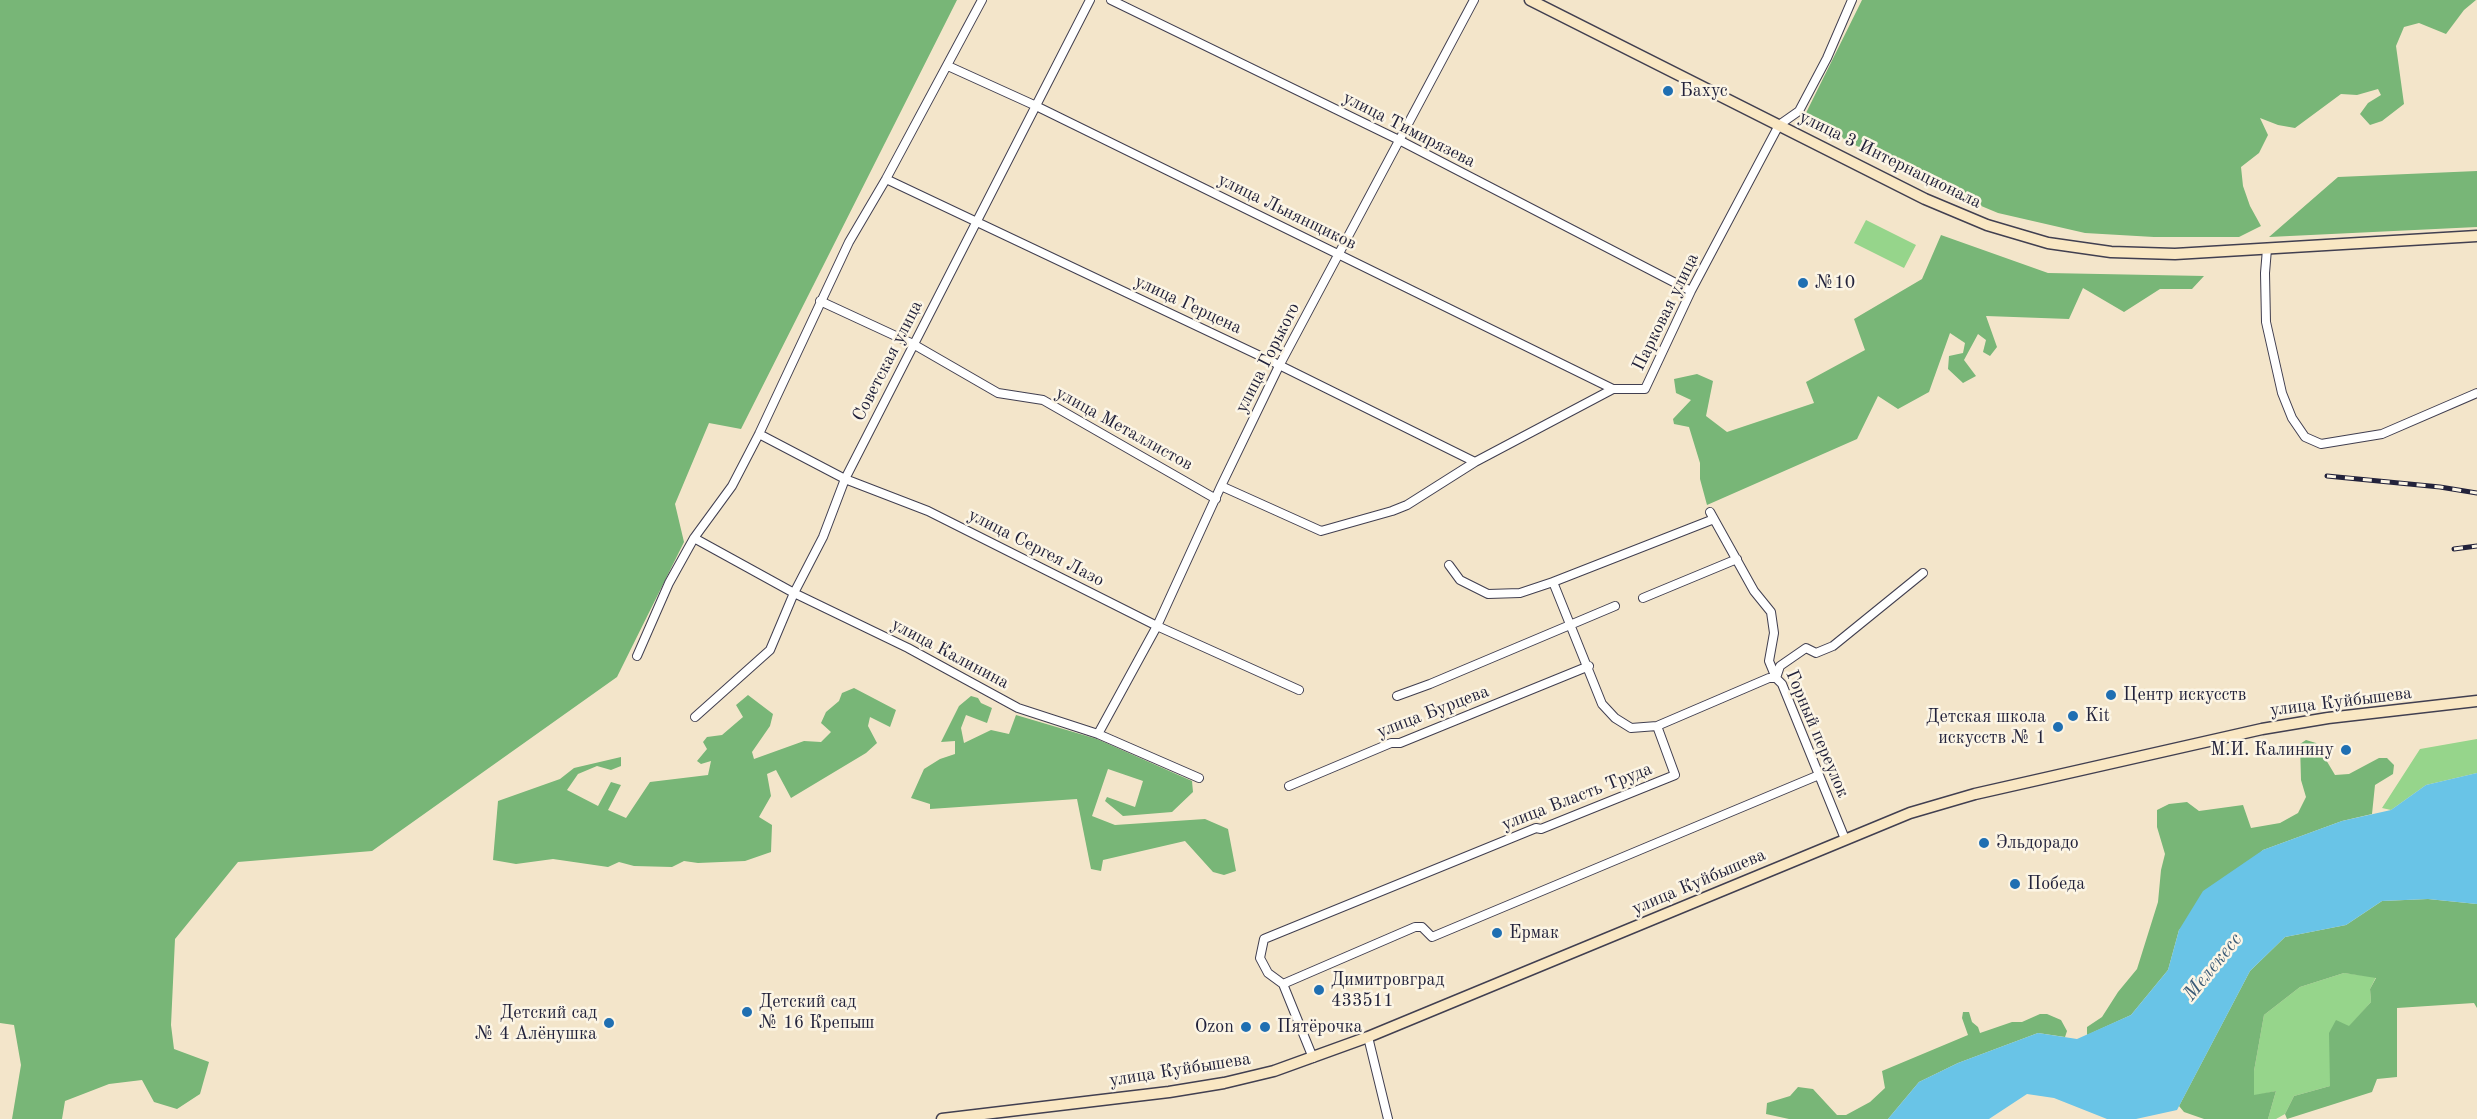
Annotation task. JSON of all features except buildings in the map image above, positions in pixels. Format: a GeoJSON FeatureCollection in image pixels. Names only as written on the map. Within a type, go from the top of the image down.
{"type":"FeatureCollection","features":[{"type":"Feature","properties":{"kind":"main road","name":"улица 3 Интернационала"},"geometry":{"type":"LineString","coordinates":[[1530,0],[1925,199],[1987,225],[2048,243],[2111,252],[2175,254],[2477,236]]}},
{"type":"Feature","properties":{"kind":"main road","name":"улица Куйбышева"},"geometry":{"type":"LineString","coordinates":[[942,1119],[1169,1092],[1224,1083],[1274,1071],[1368,1037],[1910,813],[1975,794],[2262,729],[2328,718],[2477,701]]}},
{"type":"Feature","properties":{"kind":"street"},"geometry":{"type":"LineString","coordinates":[[637,656],[669,583],[694,538],[732,486],[759,434],[849,242],[886,179],[982,0]]}},
{"type":"Feature","properties":{"kind":"street","name":"Советская улица"},"geometry":{"type":"LineString","coordinates":[[695,717],[770,650],[794,593],[823,537],[845,479],[1034,105],[1090,0]]}},
{"type":"Feature","properties":{"kind":"street","name":"улица Тимирязева"},"geometry":{"type":"LineString","coordinates":[[1111,0],[1399,140],[1691,291]]}},
{"type":"Feature","properties":{"kind":"street","name":"улица Горького"},"geometry":{"type":"LineString","coordinates":[[1098,734],[1157,626],[1221,486],[1280,366],[1474,0]]}},
{"type":"Feature","properties":{"kind":"street","name":"Парковая улица"},"geometry":{"type":"LineString","coordinates":[[1221,486],[1320,531],[1407,505],[1475,462],[1613,389],[1645,389],[1691,291],[1779,125],[1799,111],[1827,58],[1852,0]]}},
{"type":"Feature","properties":{"kind":"street","name":"улица Льнянщиков"},"geometry":{"type":"LineString","coordinates":[[948,66],[1034,105],[1613,389]]}},
{"type":"Feature","properties":{"kind":"street","name":"улица Герцена"},"geometry":{"type":"LineString","coordinates":[[886,179],[1280,366],[1475,462]]}},
{"type":"Feature","properties":{"kind":"street"},"geometry":{"type":"LineString","coordinates":[[2267,249],[2265,273],[2269,333],[2282,393],[2292,418],[2305,437],[2321,444],[2382,434],[2477,393]]}},
{"type":"Feature","properties":{"kind":"street","name":"улица Металлистов"},"geometry":{"type":"LineString","coordinates":[[820,301],[913,344],[998,393],[1043,400],[1216,499]]}},
{"type":"Feature","properties":{"kind":"street","name":"улица Сергея Лазо"},"geometry":{"type":"LineString","coordinates":[[759,434],[845,479],[928,511],[1157,626],[1299,690]]}},
{"type":"Feature","properties":{"kind":"street","name":"Горный переулок"},"geometry":{"type":"LineString","coordinates":[[1553,582],[1712,515],[1754,591],[1771,612],[1774,633],[1769,661],[1776,678],[1782,684],[1845,839]]}},
{"type":"Feature","properties":{"kind":"street","name":"улица Калинина"},"geometry":{"type":"LineString","coordinates":[[694,538],[794,593],[908,648],[1018,708],[1098,734],[1199,778]]}},
{"type":"Feature","properties":{"kind":"street"},"geometry":{"type":"LineString","coordinates":[[1643,598],[1737,560]]}},
{"type":"Feature","properties":{"kind":"street"},"geometry":{"type":"LineString","coordinates":[[1449,565],[1460,580],[1488,594],[1520,593],[1553,582],[1589,666],[1602,704],[1615,718],[1631,728],[1657,726],[1769,678],[1776,678],[1780,666],[1806,648],[1816,653],[1833,646],[1923,573]]}},
{"type":"Feature","properties":{"kind":"street","name":"улица Бурцева"},"geometry":{"type":"LineString","coordinates":[[1397,696],[1615,606]]}},
{"type":"Feature","properties":{"kind":"street","name":"улица Бурцева"},"geometry":{"type":"LineString","coordinates":[[1289,786],[1391,743],[1400,743],[1589,666]]}},
{"type":"Feature","properties":{"kind":"street","name":"улица Власть Труда"},"geometry":{"type":"LineString","coordinates":[[1283,984],[1268,973],[1260,958],[1264,939],[1536,828],[1541,829],[1675,775],[1657,726]]}},
{"type":"Feature","properties":{"kind":"street"},"geometry":{"type":"LineString","coordinates":[[1313,1058],[1283,984],[1415,927],[1422,927],[1432,937],[1819,775]]}},
{"type":"Feature","properties":{"kind":"street"},"geometry":{"type":"LineString","coordinates":[[1368,1037],[1388,1119]]}},
{"type":"Feature","properties":{"kind":"green space"},"geometry":{"type":"Polygon","coordinates":[[[0,0],[957,0],[741,429],[709,423],[675,504],[684,542],[617,677],[372,851],[238,862],[175,939],[171,1025],[174,1049],[209,1062],[200,1094],[177,1109],[154,1102],[142,1080],[109,1084],[65,1101],[62,1119],[12,1119],[21,1065],[14,1025],[0,1023],[0,0]]]}},
{"type":"Feature","properties":{"kind":"green space"},"geometry":{"type":"Polygon","coordinates":[[[1862,0],[2476,0],[2464,10],[2446,34],[2419,23],[2404,27],[2396,46],[2404,104],[2382,121],[2370,125],[2360,114],[2368,103],[2381,95],[2378,89],[2357,95],[2341,94],[2295,128],[2260,118],[2268,135],[2259,153],[2241,167],[2243,186],[2250,206],[2261,226],[2239,237],[2154,237],[2085,233],[1998,213],[1919,180],[1804,117],[1862,0]]]}},
{"type":"Feature","properties":{"kind":"green space"},"geometry":{"type":"Polygon","coordinates":[[[2477,171],[2477,227],[2269,237],[2338,177],[2477,171]]]}},
{"type":"Feature","properties":{"kind":"green space"},"geometry":{"type":"Polygon","coordinates":[[[1866,220],[1916,245],[1904,268],[1854,243],[1866,220]]]}},
{"type":"Feature","properties":{"kind":"green space"},"geometry":{"type":"Polygon","coordinates":[[[1941,235],[2048,273],[2204,276],[2192,289],[2160,289],[2124,312],[2083,288],[2069,319],[1986,316],[1997,347],[1990,356],[1983,352],[1986,340],[1978,334],[1964,360],[1976,376],[1963,383],[1948,369],[1949,356],[1963,353],[1965,343],[1950,333],[1929,392],[1898,409],[1878,396],[1857,439],[1707,505],[1700,479],[1700,463],[1689,427],[1674,424],[1673,419],[1691,400],[1676,393],[1674,379],[1697,374],[1713,381],[1706,416],[1727,432],[1814,403],[1806,382],[1865,350],[1854,319],[1922,279],[1941,235]]]}},
{"type":"Feature","properties":{"kind":"green space"},"geometry":{"type":"Polygon","coordinates":[[[854,688],[896,710],[890,727],[870,717],[868,726],[877,743],[866,753],[791,798],[776,770],[767,774],[771,796],[759,817],[772,825],[771,852],[745,861],[698,863],[684,861],[672,867],[634,866],[619,862],[608,867],[553,859],[516,864],[493,860],[498,801],[560,779],[574,768],[621,757],[621,766],[611,770],[597,766],[578,774],[567,790],[598,806],[611,782],[621,785],[608,810],[626,818],[650,782],[708,775],[711,761],[701,764],[697,761],[707,749],[703,742],[707,737],[722,735],[743,717],[736,705],[748,695],[773,714],[770,726],[752,752],[754,759],[804,741],[821,742],[831,732],[821,723],[826,712],[839,701],[842,693],[854,688]]]}},
{"type":"Feature","properties":{"kind":"green space"},"geometry":{"type":"Polygon","coordinates":[[[971,696],[992,708],[987,723],[966,715],[961,728],[964,743],[991,730],[1009,734],[1016,715],[1097,739],[1192,781],[1193,792],[1172,812],[1123,816],[1105,801],[1107,797],[1135,807],[1143,781],[1108,769],[1092,816],[1115,825],[1205,819],[1228,829],[1236,871],[1224,875],[1213,872],[1185,841],[1103,860],[1101,871],[1091,869],[1077,799],[930,809],[930,804],[911,798],[924,769],[940,759],[955,754],[955,741],[941,742],[959,706],[971,696]]]}},
{"type":"Feature","properties":{"kind":"green space"},"geometry":{"type":"Polygon","coordinates":[[[2477,739],[2477,773],[2426,785],[2391,810],[2382,808],[2420,749],[2477,739]]]}},
{"type":"Feature","properties":{"kind":"green space"},"geometry":{"type":"Polygon","coordinates":[[[2306,740],[2316,743],[2335,775],[2349,774],[2379,758],[2387,758],[2394,765],[2393,774],[2375,785],[2372,814],[2342,821],[2263,850],[2179,930],[2168,970],[2131,1015],[2087,1035],[2087,1027],[2102,1017],[2118,992],[2137,969],[2158,902],[2165,854],[2157,827],[2157,810],[2169,804],[2187,802],[2199,811],[2243,805],[2251,828],[2280,823],[2298,813],[2306,797],[2301,780],[2300,744],[2306,740]]]}},
{"type":"Feature","properties":{"kind":"green space"},"geometry":{"type":"Polygon","coordinates":[[[2428,899],[2477,904],[2477,1008],[2474,1003],[2397,1008],[2397,1077],[2377,1079],[2372,1092],[2287,1119],[2285,1114],[2294,1096],[2330,1086],[2329,1033],[2336,1020],[2349,1026],[2371,1002],[2370,989],[2376,978],[2344,973],[2300,987],[2264,1015],[2254,1071],[2254,1095],[2276,1091],[2268,1119],[2204,1119],[2184,1112],[2179,1106],[2250,971],[2285,937],[2346,925],[2382,901],[2428,899]]]}},
{"type":"Feature","properties":{"kind":"green space"},"geometry":{"type":"Polygon","coordinates":[[[2344,973],[2376,977],[2370,989],[2371,1002],[2349,1027],[2330,1076],[2330,1086],[2294,1096],[2285,1114],[2276,1119],[2268,1119],[2276,1091],[2254,1096],[2254,1071],[2264,1015],[2300,987],[2344,973]]]}},
{"type":"Feature","properties":{"kind":"green space"},"geometry":{"type":"Polygon","coordinates":[[[1963,1012],[1969,1012],[1972,1022],[1978,1027],[1980,1033],[2012,1022],[2022,1022],[2040,1014],[2047,1014],[2061,1020],[2067,1031],[2065,1037],[2038,1033],[1958,1063],[1919,1082],[1888,1119],[1789,1119],[1766,1114],[1767,1103],[1790,1096],[1798,1087],[1813,1089],[1837,1115],[1846,1115],[1870,1102],[1885,1088],[1882,1071],[1968,1035],[1962,1018],[1963,1012]]]}},
{"type":"Feature","properties":{"kind":"water","name":"Мелекесс"},"geometry":{"type":"Polygon","coordinates":[[[2477,773],[2477,904],[2428,899],[2382,901],[2346,925],[2285,937],[2250,971],[2177,1110],[2136,1119],[2107,1119],[2054,1098],[2027,1094],[1989,1119],[1888,1119],[1919,1082],[1958,1063],[2038,1033],[2077,1039],[2131,1015],[2168,970],[2179,930],[2203,891],[2263,850],[2342,821],[2391,810],[2426,785],[2477,773]]]}},
{"type":"Feature","properties":{"kind":"railway"},"geometry":{"type":"LineString","coordinates":[[2327,476],[2477,493]]}},
{"type":"Feature","properties":{"kind":"railway"},"geometry":{"type":"LineString","coordinates":[[2454,549],[2477,546]]}},
{"type":"Feature","properties":{"kind":"place","name":"Бахус"},"geometry":{"type":"Point","coordinates":[1668,91]}},
{"type":"Feature","properties":{"kind":"place","name":"№10"},"geometry":{"type":"Point","coordinates":[1803,283]}},
{"type":"Feature","properties":{"kind":"place","name":"Центр искусств"},"geometry":{"type":"Point","coordinates":[2111,695]}},
{"type":"Feature","properties":{"kind":"place","name":"Kit"},"geometry":{"type":"Point","coordinates":[2073,716]}},
{"type":"Feature","properties":{"kind":"place","name":"Детская школа искусств № 1"},"geometry":{"type":"Point","coordinates":[2058,727]}},
{"type":"Feature","properties":{"kind":"place","name":"М.И. Калинину"},"geometry":{"type":"Point","coordinates":[2346,750]}},
{"type":"Feature","properties":{"kind":"place","name":"Эльдорадо"},"geometry":{"type":"Point","coordinates":[1984,843]}},
{"type":"Feature","properties":{"kind":"place","name":"Победа"},"geometry":{"type":"Point","coordinates":[2015,884]}},
{"type":"Feature","properties":{"kind":"place","name":"Ермак"},"geometry":{"type":"Point","coordinates":[1497,933]}},
{"type":"Feature","properties":{"kind":"place","name":"Димитровград 433511"},"geometry":{"type":"Point","coordinates":[1319,990]}},
{"type":"Feature","properties":{"kind":"place","name":"Детский сад № 16 Крепыш"},"geometry":{"type":"Point","coordinates":[747,1012]}},
{"type":"Feature","properties":{"kind":"place","name":"Детский сад № 4 Алёнушка"},"geometry":{"type":"Point","coordinates":[609,1023]}},
{"type":"Feature","properties":{"kind":"place","name":"Ozon"},"geometry":{"type":"Point","coordinates":[1246,1027]}},
{"type":"Feature","properties":{"kind":"place","name":"Пятёрочка"},"geometry":{"type":"Point","coordinates":[1265,1027]}}]}
